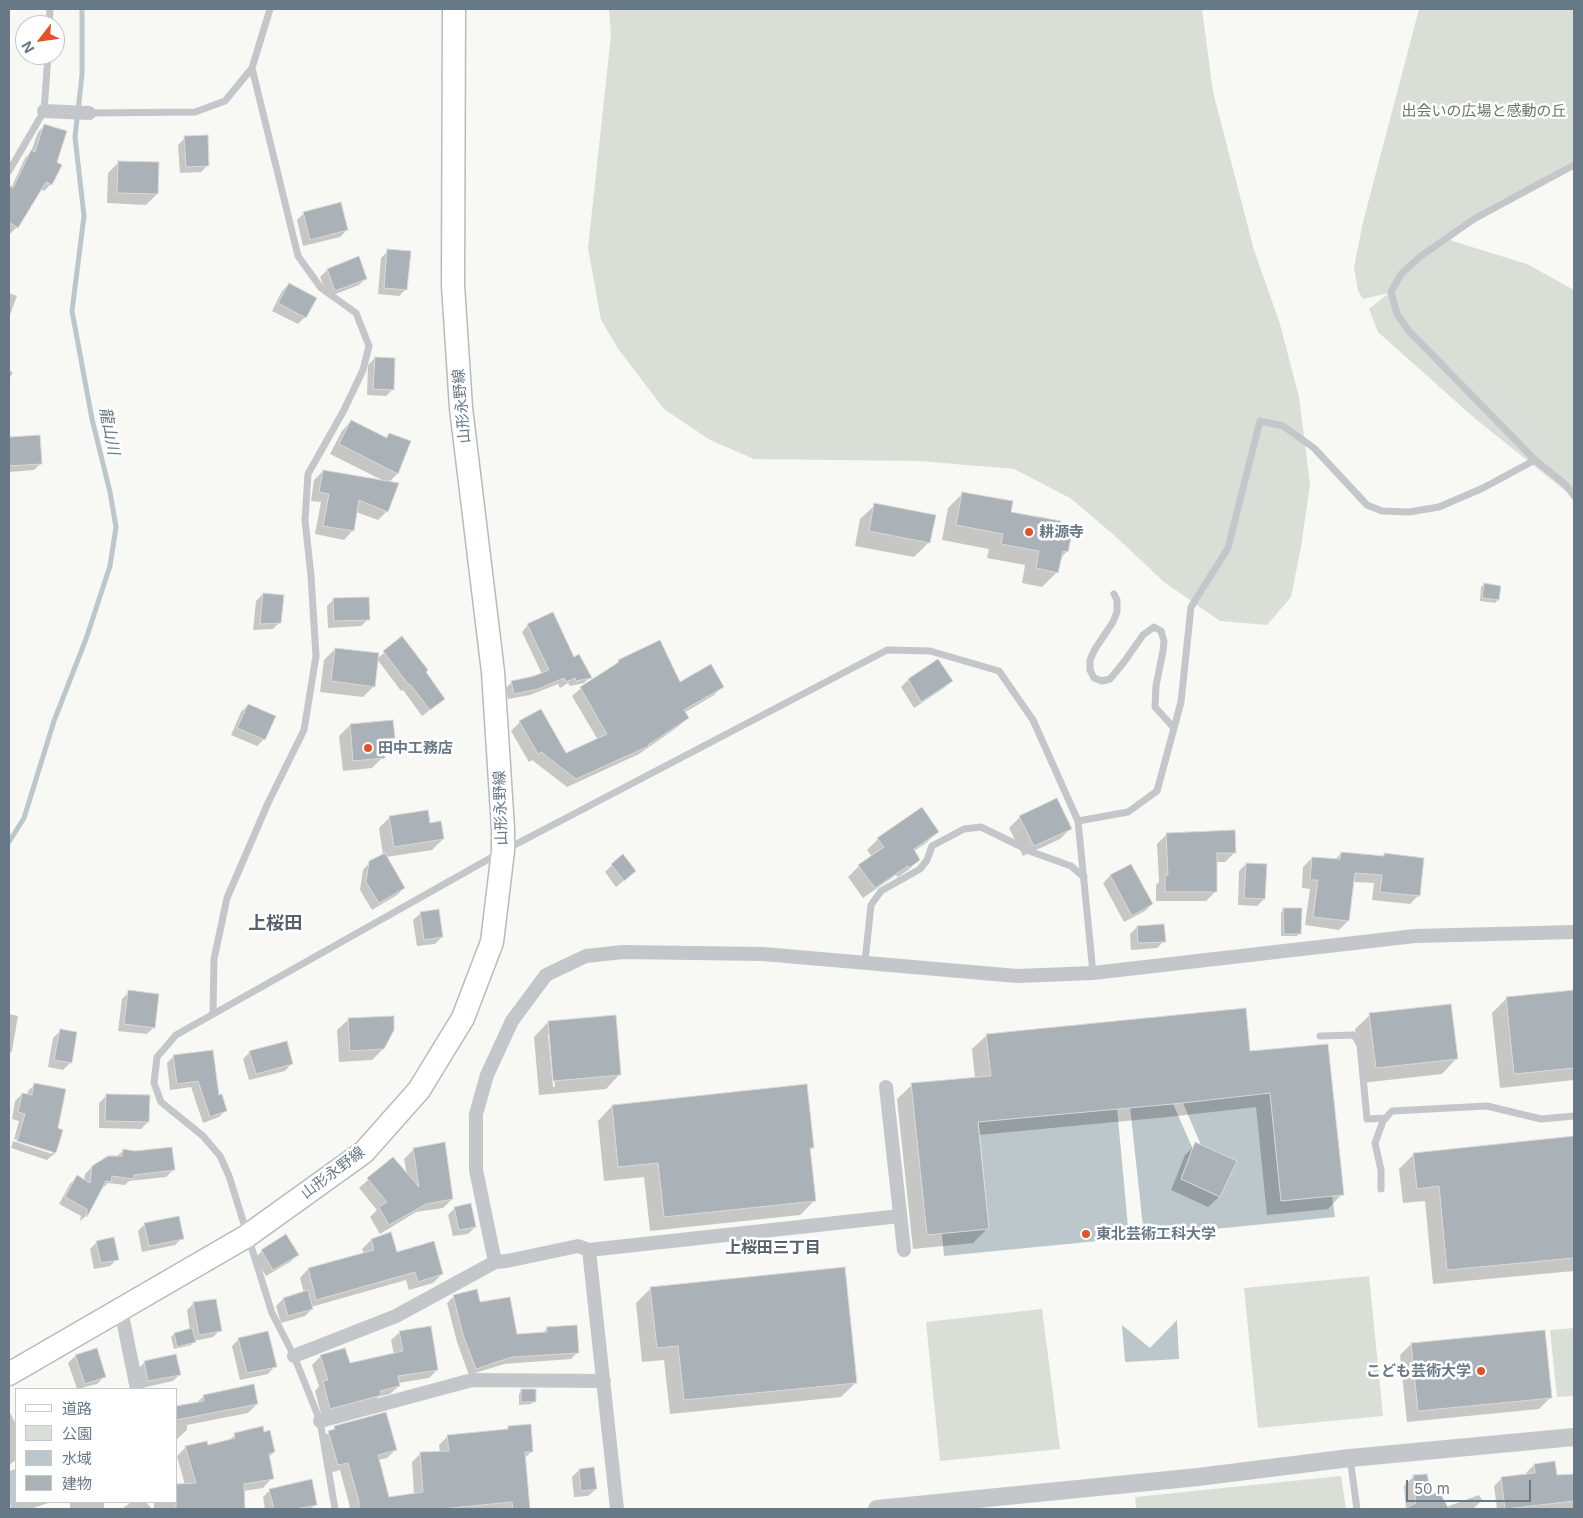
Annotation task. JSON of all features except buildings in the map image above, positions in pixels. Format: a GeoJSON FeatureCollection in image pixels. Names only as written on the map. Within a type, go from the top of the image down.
{"type":"FeatureCollection","features":[{"type":"Feature","properties":{"kind":"main road","name":"山形永野線"},"geometry":{"type":"LineString","coordinates":[[9,1374],[247,1236],[364,1152],[420,1090],[463,1018],[492,942],[503,851],[493,672],[461,408],[453,285],[454,9]]}},
{"type":"Feature","properties":{"kind":"street"},"geometry":{"type":"LineString","coordinates":[[44,111],[89,113]]}},
{"type":"Feature","properties":{"kind":"street"},"geometry":{"type":"LineString","coordinates":[[495,1262],[476,1170],[476,1114],[486,1075],[512,1020],[546,976],[586,956],[624,952],[763,954],[1018,976],[1093,973],[1414,936],[1574,932]]}},
{"type":"Feature","properties":{"kind":"street"},"geometry":{"type":"LineString","coordinates":[[886,1087],[904,1250]]}},
{"type":"Feature","properties":{"kind":"street"},"geometry":{"type":"LineString","coordinates":[[294,1356],[396,1316],[495,1262],[508,1262],[578,1246],[589,1250],[900,1216]]}},
{"type":"Feature","properties":{"kind":"street"},"geometry":{"type":"LineString","coordinates":[[589,1250],[617,1509]]}},
{"type":"Feature","properties":{"kind":"street"},"geometry":{"type":"LineString","coordinates":[[121,1310],[137,1388]]}},
{"type":"Feature","properties":{"kind":"street"},"geometry":{"type":"LineString","coordinates":[[320,1421],[472,1380],[604,1381]]}},
{"type":"Feature","properties":{"kind":"street"},"geometry":{"type":"LineString","coordinates":[[877,1509],[1198,1477],[1350,1458],[1574,1437]]}},
{"type":"Feature","properties":{"kind":"lane"},"geometry":{"type":"LineString","coordinates":[[89,113],[195,112],[225,101],[252,68],[270,9]]}},
{"type":"Feature","properties":{"kind":"lane"},"geometry":{"type":"LineString","coordinates":[[9,171],[44,111],[47,65]]}},
{"type":"Feature","properties":{"kind":"lane"},"geometry":{"type":"LineString","coordinates":[[213,1014],[214,959],[227,898],[268,803],[304,730],[316,656],[305,520],[308,474],[356,386],[363,370],[369,346],[356,312],[320,288],[298,256],[252,68]]}},
{"type":"Feature","properties":{"kind":"lane"},"geometry":{"type":"LineString","coordinates":[[1574,165],[1474,219],[1445,239],[1421,256],[1401,274],[1391,292],[1397,314],[1409,331],[1535,460],[1566,485],[1574,496]]}},
{"type":"Feature","properties":{"kind":"lane"},"geometry":{"type":"LineString","coordinates":[[1078,821],[1128,812],[1158,790],[1181,702],[1191,608],[1228,548],[1260,421],[1283,426],[1314,448],[1367,504],[1382,511],[1409,512],[1439,506],[1483,488],[1535,460]]}},
{"type":"Feature","properties":{"kind":"lane"},"geometry":{"type":"LineString","coordinates":[[1114,594],[1118,600],[1117,612],[1113,622],[1095,648],[1090,660],[1090,670],[1094,678],[1102,681],[1110,678],[1150,630],[1154,628],[1162,632],[1164,641],[1156,686],[1155,707],[1174,728]]}},
{"type":"Feature","properties":{"kind":"lane"},"geometry":{"type":"LineString","coordinates":[[335,1509],[320,1421],[294,1356],[272,1313],[220,1156],[203,1136],[162,1102],[154,1083],[156,1057],[176,1035],[503,851],[887,650],[930,651],[999,671],[1033,720],[1078,821],[1093,973]]}},
{"type":"Feature","properties":{"kind":"lane"},"geometry":{"type":"LineString","coordinates":[[865,962],[871,905],[881,891],[920,870],[927,860],[932,846],[964,829],[982,827],[1032,852],[1071,866],[1084,877]]}},
{"type":"Feature","properties":{"kind":"lane"},"geometry":{"type":"LineString","coordinates":[[1320,1036],[1354,1035],[1360,1045],[1367,1119],[1386,1118]]}},
{"type":"Feature","properties":{"kind":"lane"},"geometry":{"type":"LineString","coordinates":[[1381,1189],[1381,1170],[1375,1143],[1383,1121],[1392,1111],[1487,1106],[1542,1119],[1574,1116]]}},
{"type":"Feature","properties":{"kind":"lane"},"geometry":{"type":"LineString","coordinates":[[1350,1458],[1357,1509]]}},
{"type":"Feature","properties":{"kind":"green space"},"geometry":{"type":"Polygon","coordinates":[[[609,9],[1202,9],[1213,92],[1254,250],[1280,324],[1299,397],[1310,484],[1301,547],[1291,597],[1267,625],[1220,621],[1164,582],[1114,535],[1070,498],[1014,469],[919,461],[754,459],[710,440],[664,409],[619,350],[601,320],[588,248],[611,35],[609,9]]]}},
{"type":"Feature","properties":{"kind":"green space","name":"出会いの広場と感動の丘"},"geometry":{"type":"Polygon","coordinates":[[[1419,9],[1574,9],[1574,165],[1474,219],[1446,239],[1527,264],[1574,290],[1574,498],[1472,416],[1378,332],[1369,309],[1389,293],[1363,299],[1358,291],[1354,267],[1363,222],[1419,9]]]}},
{"type":"Feature","properties":{"kind":"green space"},"geometry":{"type":"Polygon","coordinates":[[[1369,1276],[1383,1416],[1258,1428],[1244,1288],[1369,1276]]]}},
{"type":"Feature","properties":{"kind":"green space"},"geometry":{"type":"Polygon","coordinates":[[[1042,1309],[1060,1449],[940,1461],[926,1322],[1042,1309]]]}},
{"type":"Feature","properties":{"kind":"green space"},"geometry":{"type":"Polygon","coordinates":[[[1574,1328],[1574,1396],[1557,1397],[1550,1330],[1574,1328]]]}},
{"type":"Feature","properties":{"kind":"green space"},"geometry":{"type":"Polygon","coordinates":[[[1341,1476],[1346,1509],[1136,1509],[1135,1497],[1341,1476]]]}},
{"type":"Feature","properties":{"kind":"water"},"geometry":{"type":"Polygon","coordinates":[[[1267,1067],[1281,1201],[1332,1196],[1335,1217],[1144,1236],[1130,1107],[1173,1104],[1193,1149],[1181,1179],[1220,1197],[1237,1161],[1201,1145],[1183,1103],[1267,1067]]]}},
{"type":"Feature","properties":{"kind":"water"},"geometry":{"type":"Polygon","coordinates":[[[976,1096],[1117,1108],[1129,1238],[944,1256],[942,1233],[989,1228],[976,1096]]]}},
{"type":"Feature","properties":{"kind":"water"},"geometry":{"type":"Polygon","coordinates":[[[1177,1320],[1179,1359],[1125,1362],[1122,1325],[1150,1348],[1177,1320]]]}},
{"type":"Feature","properties":{"kind":"waterway","name":"龍山川"},"geometry":{"type":"LineString","coordinates":[[9,842],[24,818],[54,721],[86,639],[110,566],[116,527],[110,492],[92,419],[72,311],[84,216],[75,137],[82,75],[82,9]]}},
{"type":"Feature","properties":{"kind":"place","name":"耕源寺"},"geometry":{"type":"Point","coordinates":[1029,532]}},
{"type":"Feature","properties":{"kind":"place","name":"田中工務店"},"geometry":{"type":"Point","coordinates":[368,748]}},
{"type":"Feature","properties":{"kind":"place","name":"東北芸術工科大学"},"geometry":{"type":"Point","coordinates":[1086,1234]}},
{"type":"Feature","properties":{"kind":"place","name":"こども芸術大学"},"geometry":{"type":"Point","coordinates":[1481,1371]}},
{"type":"Feature","properties":{"kind":"district","name":"上桜田"},"geometry":{"type":"Point","coordinates":[275,924]}},
{"type":"Feature","properties":{"kind":"district","name":"上桜田三丁目"},"geometry":{"type":"Point","coordinates":[773,1248]}}]}
